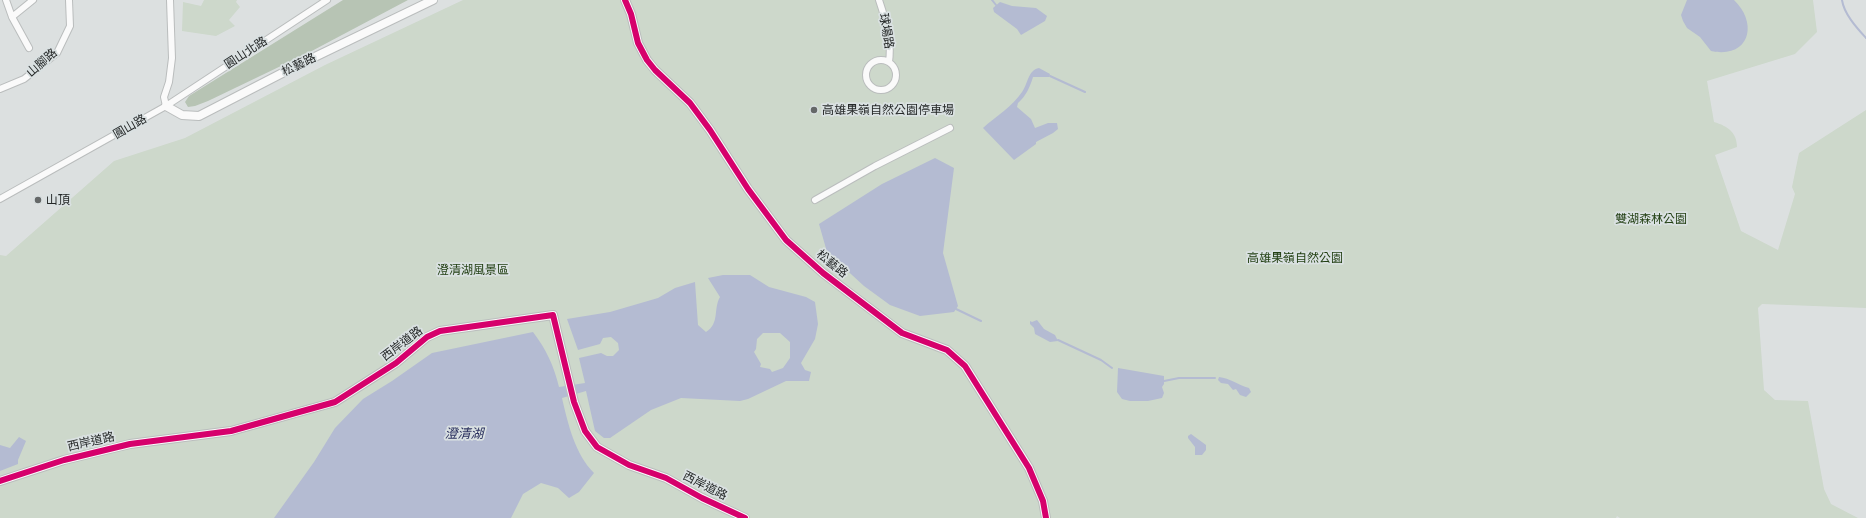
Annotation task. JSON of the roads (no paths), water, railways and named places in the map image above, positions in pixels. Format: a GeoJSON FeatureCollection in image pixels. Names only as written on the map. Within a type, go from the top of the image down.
{"type":"FeatureCollection","features":[{"type":"Feature","properties":{"kind":"street"},"geometry":{"type":"LineString","coordinates":[[6,0],[12,17],[29,48]]}},
{"type":"Feature","properties":{"kind":"street"},"geometry":{"type":"LineString","coordinates":[[12,17],[33,0]]}},
{"type":"Feature","properties":{"kind":"street","name":"山腳路"},"geometry":{"type":"LineString","coordinates":[[0,88],[24,79],[57,53],[70,26],[69,0]]}},
{"type":"Feature","properties":{"kind":"street"},"geometry":{"type":"LineString","coordinates":[[166,106],[164,97],[169,82],[172,58],[170,0]]}},
{"type":"Feature","properties":{"kind":"street","name":"圓山北路"},"geometry":{"type":"LineString","coordinates":[[166,106],[327,0]]}},
{"type":"Feature","properties":{"kind":"street","name":"松藝路"},"geometry":{"type":"LineString","coordinates":[[166,106],[182,115],[199,116],[294,67],[433,0]]}},
{"type":"Feature","properties":{"kind":"street","name":"松藝路"},"geometry":{"type":"LineString","coordinates":[[625,0],[638,43],[647,60],[655,70],[690,103],[710,130],[748,189],[786,240],[823,273],[902,332],[947,350],[965,366],[1029,468],[1043,501],[1046,518]]}},
{"type":"Feature","properties":{"kind":"street","name":"球場路"},"geometry":{"type":"LineString","coordinates":[[879,0],[888,29],[890,52],[889,62],[893,66],[896,74],[894,84],[886,90],[881,91],[872,88],[868,84],[865,74],[870,65],[879,60],[889,62]]}},
{"type":"Feature","properties":{"kind":"street","name":"圓山路"},"geometry":{"type":"LineString","coordinates":[[0,199],[166,106]]}},
{"type":"Feature","properties":{"kind":"street"},"geometry":{"type":"LineString","coordinates":[[816,200],[875,166],[950,128]]}},
{"type":"Feature","properties":{"kind":"street","name":"西岸道路"},"geometry":{"type":"LineString","coordinates":[[0,481],[64,460],[130,444],[231,431],[335,402],[396,363],[427,337],[440,331],[553,315],[574,402],[585,431],[597,447],[629,465],[666,478],[702,498],[745,518]]}},
{"type":"Feature","properties":{"kind":"water"},"geometry":{"type":"Polygon","coordinates":[[[1687,0],[1734,0],[1742,9],[1748,29],[1746,38],[1742,45],[1734,50],[1724,52],[1711,51],[1700,37],[1687,28],[1683,21],[1681,15],[1687,0]]]}},
{"type":"Feature","properties":{"kind":"water"},"geometry":{"type":"Polygon","coordinates":[[[1000,2],[1012,6],[1036,8],[1047,16],[1045,21],[1021,35],[1017,29],[994,12],[993,8],[1000,2]]]}},
{"type":"Feature","properties":{"kind":"water"},"geometry":{"type":"Polygon","coordinates":[[[1039,68],[1050,74],[1049,77],[1033,77],[1031,84],[1018,103],[1017,107],[1031,119],[1035,128],[1048,123],[1057,123],[1058,129],[1036,142],[1036,144],[1014,160],[983,128],[1014,102],[1024,89],[1030,74],[1035,69],[1039,68]]]}},
{"type":"Feature","properties":{"kind":"water"},"geometry":{"type":"Polygon","coordinates":[[[935,158],[954,168],[943,253],[958,306],[954,312],[920,316],[890,305],[864,286],[827,252],[819,224],[882,184],[935,158]]]}},
{"type":"Feature","properties":{"kind":"water","name":"澄清湖"},"geometry":{"type":"Polygon","coordinates":[[[723,275],[750,275],[769,287],[806,297],[815,302],[818,324],[815,339],[801,363],[805,370],[811,372],[809,381],[786,381],[748,399],[740,401],[681,398],[651,410],[610,438],[604,438],[595,431],[586,391],[562,398],[577,448],[587,465],[594,473],[579,492],[569,498],[558,488],[541,483],[523,494],[511,518],[274,518],[314,462],[335,428],[363,399],[432,353],[533,332],[549,358],[559,387],[585,383],[579,358],[601,353],[607,356],[613,356],[619,350],[618,343],[611,337],[603,338],[600,344],[578,350],[567,319],[610,312],[658,298],[675,288],[695,282],[698,325],[706,332],[715,320],[720,297],[708,278],[723,275]],[[763,333],[757,339],[756,349],[754,352],[761,364],[760,367],[770,369],[772,372],[783,368],[790,358],[790,342],[780,333],[763,333]]]}},
{"type":"Feature","properties":{"kind":"water"},"geometry":{"type":"Polygon","coordinates":[[[1037,320],[1044,329],[1055,335],[1058,341],[1050,342],[1035,334],[1034,328],[1030,324],[1030,321],[1032,322],[1037,320]]]}},
{"type":"Feature","properties":{"kind":"water"},"geometry":{"type":"Polygon","coordinates":[[[1118,368],[1164,376],[1164,384],[1162,387],[1164,393],[1162,398],[1148,401],[1130,401],[1122,399],[1117,392],[1118,368]]]}},
{"type":"Feature","properties":{"kind":"water"},"geometry":{"type":"Polygon","coordinates":[[[1219,377],[1249,388],[1251,392],[1246,397],[1240,395],[1236,389],[1233,390],[1228,384],[1221,383],[1218,380],[1219,377]]]}},
{"type":"Feature","properties":{"kind":"water"},"geometry":{"type":"Polygon","coordinates":[[[1191,434],[1206,445],[1206,450],[1202,455],[1195,455],[1195,447],[1188,438],[1191,434]]]}},
{"type":"Feature","properties":{"kind":"water"},"geometry":{"type":"Polygon","coordinates":[[[19,437],[26,441],[18,460],[18,464],[0,471],[0,445],[10,448],[19,437]]]}},
{"type":"Feature","properties":{"kind":"waterway"},"geometry":{"type":"LineString","coordinates":[[992,0],[996,5]]}},
{"type":"Feature","properties":{"kind":"waterway"},"geometry":{"type":"LineString","coordinates":[[1842,0],[1848,16],[1866,38]]}},
{"type":"Feature","properties":{"kind":"waterway"},"geometry":{"type":"LineString","coordinates":[[1050,76],[1085,92]]}},
{"type":"Feature","properties":{"kind":"waterway"},"geometry":{"type":"LineString","coordinates":[[956,309],[981,321]]}},
{"type":"Feature","properties":{"kind":"waterway"},"geometry":{"type":"LineString","coordinates":[[1058,340],[1101,360],[1112,368]]}},
{"type":"Feature","properties":{"kind":"waterway"},"geometry":{"type":"LineString","coordinates":[[1164,381],[1179,378],[1215,378]]}},
{"type":"Feature","properties":{"kind":"place","name":"高雄果嶺自然公園停車場"},"geometry":{"type":"Point","coordinates":[814,110]}},
{"type":"Feature","properties":{"kind":"place","name":"山頂"},"geometry":{"type":"Point","coordinates":[38,200]}},
{"type":"Feature","properties":{"kind":"park label","name":"雙湖森林公園"},"geometry":{"type":"Point","coordinates":[1651,219]}},
{"type":"Feature","properties":{"kind":"park label","name":"高雄果嶺自然公園"},"geometry":{"type":"Point","coordinates":[1295,258]}},
{"type":"Feature","properties":{"kind":"park label","name":"澄清湖風景區"},"geometry":{"type":"Point","coordinates":[473,270]}}]}
